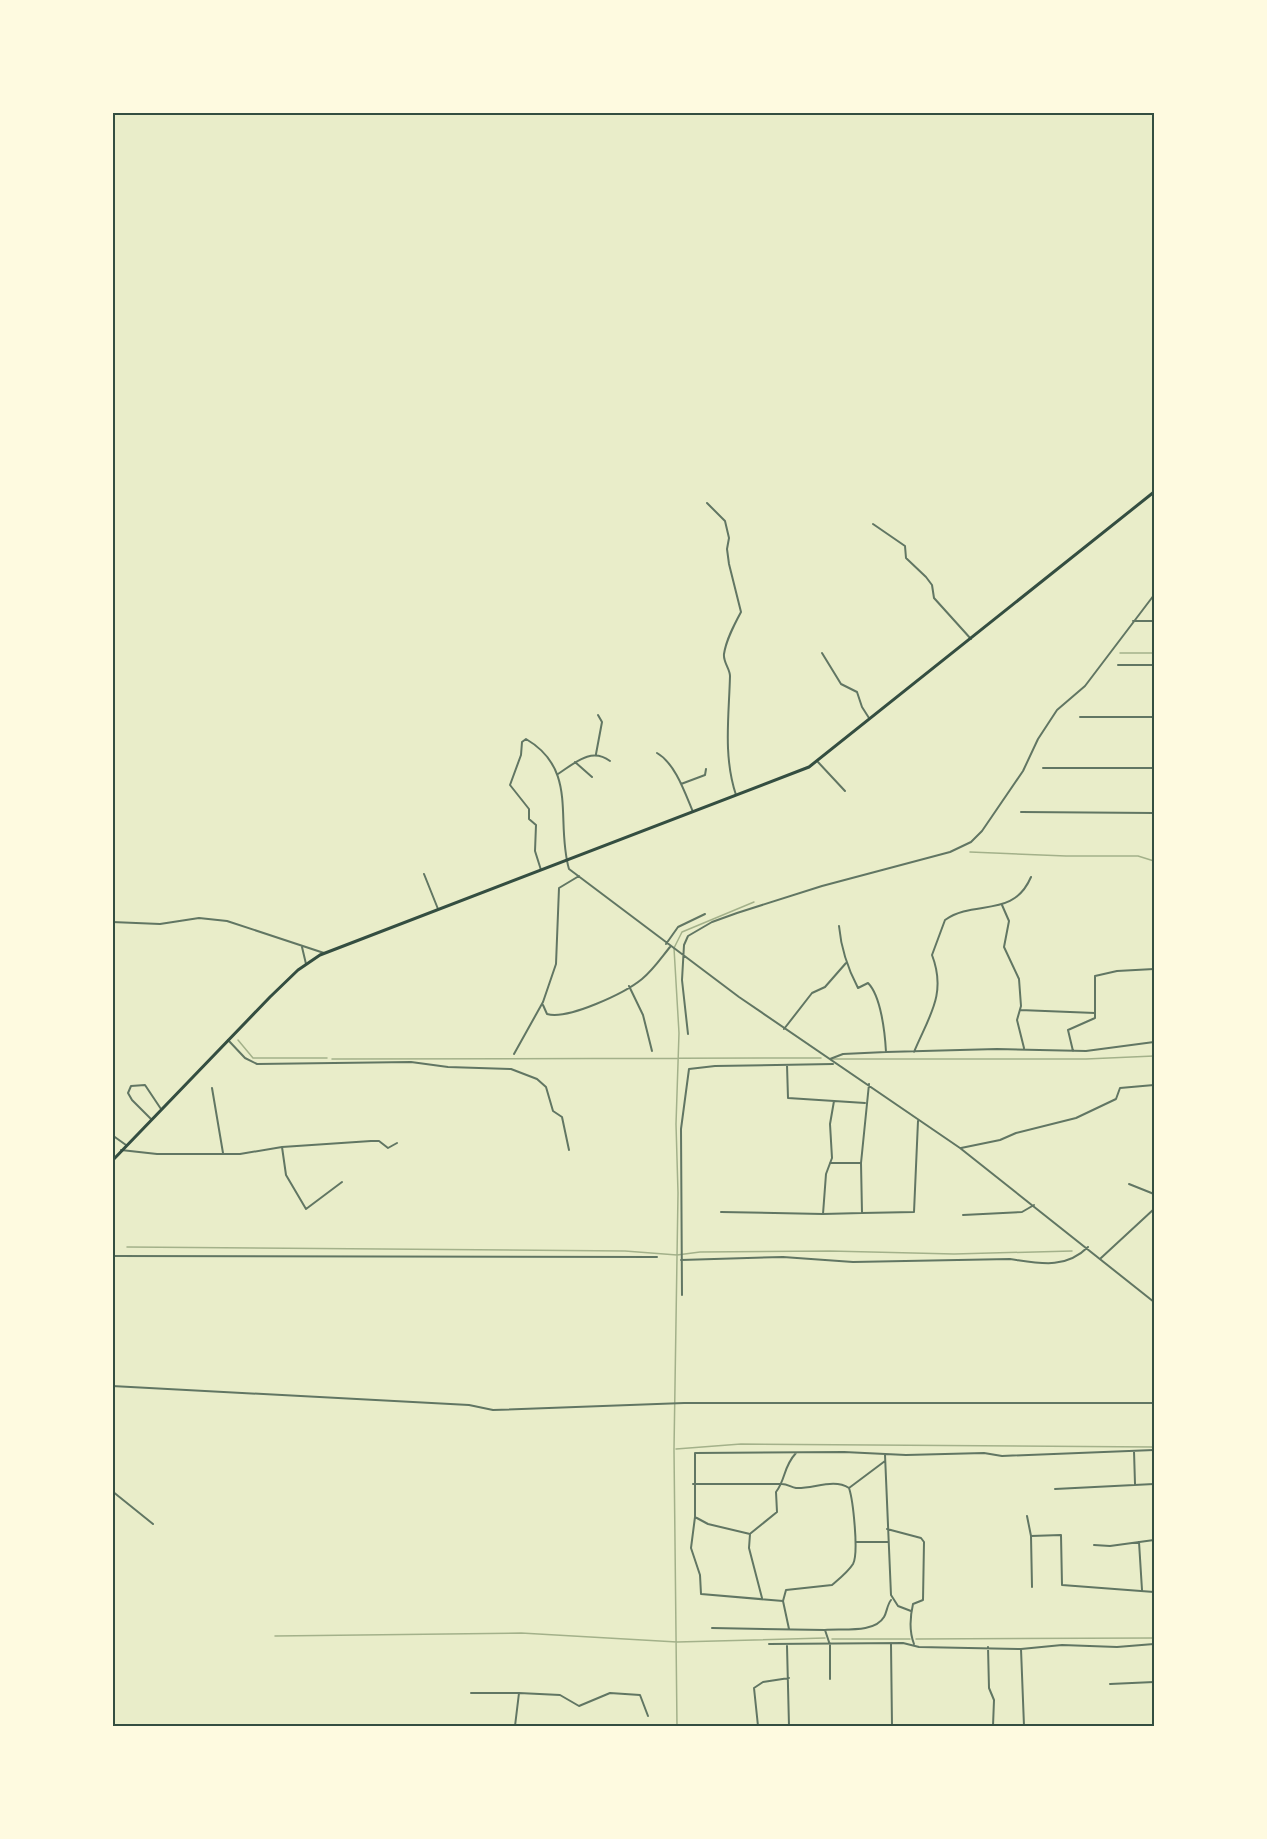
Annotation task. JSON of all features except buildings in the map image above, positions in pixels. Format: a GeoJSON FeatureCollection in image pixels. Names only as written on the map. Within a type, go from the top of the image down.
{"type":"FeatureCollection","features":[{"type":"Feature","properties":{"kind":"main road"},"geometry":{"type":"LineString","coordinates":[[112,1161],[228,1040],[306,964],[324,953],[567,862],[818,762],[1155,492]]}},
{"type":"Feature","properties":{"kind":"street"},"geometry":{"type":"LineString","coordinates":[[707,502],[725,521],[729,538],[727,549],[729,564],[741,612],[730,632],[724,656],[730,676],[727,755],[729,774],[736,795]]}},
{"type":"Feature","properties":{"kind":"street"},"geometry":{"type":"LineString","coordinates":[[873,524],[905,546],[906,558],[932,585],[934,598],[971,639]]}},
{"type":"Feature","properties":{"kind":"street"},"geometry":{"type":"LineString","coordinates":[[688,1034],[683,999],[683,957],[688,936],[712,922],[822,886],[950,852],[970,842],[982,831],[1023,771],[1038,739],[1057,710],[1085,686],[1155,595]]}},
{"type":"Feature","properties":{"kind":"street"},"geometry":{"type":"LineString","coordinates":[[1133,621],[1155,621]]}},
{"type":"Feature","properties":{"kind":"street"},"geometry":{"type":"LineString","coordinates":[[822,653],[841,684],[857,692],[862,707],[870,719]]}},
{"type":"Feature","properties":{"kind":"street"},"geometry":{"type":"LineString","coordinates":[[1118,665],[1155,665]]}},
{"type":"Feature","properties":{"kind":"street"},"geometry":{"type":"LineString","coordinates":[[596,754],[602,726],[598,715]]}},
{"type":"Feature","properties":{"kind":"street"},"geometry":{"type":"LineString","coordinates":[[1080,717],[1155,717]]}},
{"type":"Feature","properties":{"kind":"street"},"geometry":{"type":"LineString","coordinates":[[541,870],[535,851],[536,825],[529,819],[527,805],[510,785],[521,755],[523,739],[536,744],[555,765],[558,774],[567,862],[570,869],[683,957],[784,1029],[869,1084],[918,1121],[960,1148],[1155,1302]]}},
{"type":"Feature","properties":{"kind":"street"},"geometry":{"type":"LineString","coordinates":[[657,753],[665,759],[681,784],[693,812]]}},
{"type":"Feature","properties":{"kind":"street"},"geometry":{"type":"LineString","coordinates":[[558,774],[575,762],[596,754],[610,761]]}},
{"type":"Feature","properties":{"kind":"street"},"geometry":{"type":"LineString","coordinates":[[575,762],[592,777]]}},
{"type":"Feature","properties":{"kind":"street"},"geometry":{"type":"LineString","coordinates":[[818,762],[845,791]]}},
{"type":"Feature","properties":{"kind":"street"},"geometry":{"type":"LineString","coordinates":[[1043,768],[1155,768]]}},
{"type":"Feature","properties":{"kind":"street"},"geometry":{"type":"LineString","coordinates":[[681,784],[705,775],[706,769]]}},
{"type":"Feature","properties":{"kind":"street"},"geometry":{"type":"LineString","coordinates":[[1021,812],[1155,813]]}},
{"type":"Feature","properties":{"kind":"street"},"geometry":{"type":"LineString","coordinates":[[424,874],[438,909]]}},
{"type":"Feature","properties":{"kind":"street"},"geometry":{"type":"LineString","coordinates":[[514,1054],[543,1002],[556,964],[559,888],[579,876]]}},
{"type":"Feature","properties":{"kind":"street"},"geometry":{"type":"LineString","coordinates":[[914,1052],[932,1015],[938,990],[938,973],[932,955],[944,923],[950,917],[1002,905],[1020,896],[1031,877]]}},
{"type":"Feature","properties":{"kind":"street"},"geometry":{"type":"LineString","coordinates":[[1002,905],[1009,921],[1004,947],[1019,979],[1020,1010],[1017,1020],[1024,1049]]}},
{"type":"Feature","properties":{"kind":"street"},"geometry":{"type":"LineString","coordinates":[[666,944],[678,927],[705,914]]}},
{"type":"Feature","properties":{"kind":"street"},"geometry":{"type":"LineString","coordinates":[[112,922],[160,924],[199,918],[227,921],[324,953]]}},
{"type":"Feature","properties":{"kind":"street"},"geometry":{"type":"LineString","coordinates":[[839,926],[846,951],[846,963],[858,988],[868,983],[875,991],[885,1030],[886,1052]]}},
{"type":"Feature","properties":{"kind":"street"},"geometry":{"type":"LineString","coordinates":[[302,947],[306,964]]}},
{"type":"Feature","properties":{"kind":"street"},"geometry":{"type":"LineString","coordinates":[[543,1002],[547,1014],[560,1015],[588,1007],[644,978],[670,947]]}},
{"type":"Feature","properties":{"kind":"street"},"geometry":{"type":"LineString","coordinates":[[784,1029],[812,993],[825,987],[846,963]]}},
{"type":"Feature","properties":{"kind":"street"},"geometry":{"type":"LineString","coordinates":[[1072,1051],[1068,1030],[1095,1018],[1095,976],[1117,970],[1155,969]]}},
{"type":"Feature","properties":{"kind":"street"},"geometry":{"type":"LineString","coordinates":[[629,986],[643,1015],[652,1051]]}},
{"type":"Feature","properties":{"kind":"street"},"geometry":{"type":"LineString","coordinates":[[1020,1010],[1096,1013]]}},
{"type":"Feature","properties":{"kind":"street"},"geometry":{"type":"LineString","coordinates":[[228,1040],[245,1058],[257,1064],[411,1062],[448,1067],[511,1069],[537,1079],[546,1087],[553,1111],[562,1117],[569,1150]]}},
{"type":"Feature","properties":{"kind":"street"},"geometry":{"type":"LineString","coordinates":[[829,1059],[843,1054],[886,1052],[1024,1049],[1095,1051],[1155,1042]]}},
{"type":"Feature","properties":{"kind":"street"},"geometry":{"type":"LineString","coordinates":[[682,1295],[681,1129],[687,1073],[695,1067],[835,1064]]}},
{"type":"Feature","properties":{"kind":"street"},"geometry":{"type":"LineString","coordinates":[[787,1065],[788,1098],[865,1103]]}},
{"type":"Feature","properties":{"kind":"street"},"geometry":{"type":"LineString","coordinates":[[862,1213],[861,1163],[865,1103],[869,1084]]}},
{"type":"Feature","properties":{"kind":"street"},"geometry":{"type":"LineString","coordinates":[[151,1119],[132,1100],[128,1093],[130,1086],[145,1085],[161,1109]]}},
{"type":"Feature","properties":{"kind":"street"},"geometry":{"type":"LineString","coordinates":[[960,1148],[1000,1140],[1009,1135],[1076,1118],[1116,1099],[1120,1088],[1155,1085]]}},
{"type":"Feature","properties":{"kind":"street"},"geometry":{"type":"LineString","coordinates":[[212,1088],[223,1153]]}},
{"type":"Feature","properties":{"kind":"street"},"geometry":{"type":"LineString","coordinates":[[823,1214],[824,1187],[830,1163],[830,1124],[834,1101]]}},
{"type":"Feature","properties":{"kind":"street"},"geometry":{"type":"LineString","coordinates":[[721,1212],[823,1214],[914,1212],[918,1121]]}},
{"type":"Feature","properties":{"kind":"street"},"geometry":{"type":"LineString","coordinates":[[112,1135],[126,1144]]}},
{"type":"Feature","properties":{"kind":"street"},"geometry":{"type":"LineString","coordinates":[[121,1150],[158,1154],[223,1153],[371,1141],[379,1141],[388,1148],[397,1143]]}},
{"type":"Feature","properties":{"kind":"street"},"geometry":{"type":"LineString","coordinates":[[282,1147],[286,1175],[306,1209],[342,1182]]}},
{"type":"Feature","properties":{"kind":"street"},"geometry":{"type":"LineString","coordinates":[[830,1163],[861,1163]]}},
{"type":"Feature","properties":{"kind":"street"},"geometry":{"type":"LineString","coordinates":[[1130,1184],[1155,1194]]}},
{"type":"Feature","properties":{"kind":"street"},"geometry":{"type":"LineString","coordinates":[[963,1215],[1022,1212],[1034,1205]]}},
{"type":"Feature","properties":{"kind":"street"},"geometry":{"type":"LineString","coordinates":[[1101,1258],[1155,1209]]}},
{"type":"Feature","properties":{"kind":"street"},"geometry":{"type":"LineString","coordinates":[[681,1260],[783,1257],[853,1262],[1010,1259],[1033,1264],[1073,1259],[1088,1247]]}},
{"type":"Feature","properties":{"kind":"street"},"geometry":{"type":"LineString","coordinates":[[112,1256],[657,1257]]}},
{"type":"Feature","properties":{"kind":"street"},"geometry":{"type":"LineString","coordinates":[[112,1386],[469,1405],[493,1410],[684,1403],[1155,1403]]}},
{"type":"Feature","properties":{"kind":"street"},"geometry":{"type":"LineString","coordinates":[[1134,1450],[1135,1484]]}},
{"type":"Feature","properties":{"kind":"street"},"geometry":{"type":"LineString","coordinates":[[783,1601],[701,1594],[700,1575],[691,1548],[695,1453],[984,1453],[1002,1456],[1155,1450]]}},
{"type":"Feature","properties":{"kind":"street"},"geometry":{"type":"LineString","coordinates":[[762,1598],[749,1548],[750,1534],[777,1512],[776,1492],[782,1484],[786,1464],[796,1453]]}},
{"type":"Feature","properties":{"kind":"street"},"geometry":{"type":"LineString","coordinates":[[712,1628],[852,1630],[874,1625],[884,1618],[892,1599],[885,1454]]}},
{"type":"Feature","properties":{"kind":"street"},"geometry":{"type":"LineString","coordinates":[[693,1484],[782,1484],[796,1488],[817,1484],[849,1488],[885,1461]]}},
{"type":"Feature","properties":{"kind":"street"},"geometry":{"type":"LineString","coordinates":[[1055,1489],[1155,1484]]}},
{"type":"Feature","properties":{"kind":"street"},"geometry":{"type":"LineString","coordinates":[[789,1629],[783,1601],[786,1590],[832,1585],[854,1563],[856,1542],[853,1500],[849,1488]]}},
{"type":"Feature","properties":{"kind":"street"},"geometry":{"type":"LineString","coordinates":[[112,1491],[153,1524]]}},
{"type":"Feature","properties":{"kind":"street"},"geometry":{"type":"LineString","coordinates":[[1027,1516],[1031,1536],[1032,1587]]}},
{"type":"Feature","properties":{"kind":"street"},"geometry":{"type":"LineString","coordinates":[[694,1517],[708,1524],[750,1534]]}},
{"type":"Feature","properties":{"kind":"street"},"geometry":{"type":"LineString","coordinates":[[887,1529],[921,1538],[924,1542],[923,1599],[913,1604],[911,1611],[911,1634],[914,1644]]}},
{"type":"Feature","properties":{"kind":"street"},"geometry":{"type":"LineString","coordinates":[[1031,1536],[1061,1535],[1062,1585],[1155,1592]]}},
{"type":"Feature","properties":{"kind":"street"},"geometry":{"type":"LineString","coordinates":[[1094,1545],[1155,1540]]}},
{"type":"Feature","properties":{"kind":"street"},"geometry":{"type":"LineString","coordinates":[[856,1542],[888,1542]]}},
{"type":"Feature","properties":{"kind":"street"},"geometry":{"type":"LineString","coordinates":[[1139,1542],[1142,1592]]}},
{"type":"Feature","properties":{"kind":"street"},"geometry":{"type":"LineString","coordinates":[[892,1599],[898,1606],[911,1611]]}},
{"type":"Feature","properties":{"kind":"street"},"geometry":{"type":"LineString","coordinates":[[825,1630],[830,1645],[830,1679]]}},
{"type":"Feature","properties":{"kind":"street"},"geometry":{"type":"LineString","coordinates":[[769,1644],[914,1644],[919,1647],[1021,1649],[1062,1645],[1118,1647],[1155,1644]]}},
{"type":"Feature","properties":{"kind":"street"},"geometry":{"type":"LineString","coordinates":[[891,1644],[892,1726]]}},
{"type":"Feature","properties":{"kind":"street"},"geometry":{"type":"LineString","coordinates":[[787,1645],[789,1726]]}},
{"type":"Feature","properties":{"kind":"street"},"geometry":{"type":"LineString","coordinates":[[988,1647],[989,1688],[994,1701],[993,1726]]}},
{"type":"Feature","properties":{"kind":"street"},"geometry":{"type":"LineString","coordinates":[[1021,1649],[1024,1726]]}},
{"type":"Feature","properties":{"kind":"street"},"geometry":{"type":"LineString","coordinates":[[758,1726],[754,1688],[763,1682],[789,1678]]}},
{"type":"Feature","properties":{"kind":"street"},"geometry":{"type":"LineString","coordinates":[[1110,1684],[1155,1683]]}},
{"type":"Feature","properties":{"kind":"street"},"geometry":{"type":"LineString","coordinates":[[471,1693],[560,1695],[579,1706],[610,1693],[640,1695],[648,1716]]}},
{"type":"Feature","properties":{"kind":"street"},"geometry":{"type":"LineString","coordinates":[[515,1726],[519,1693]]}},
{"type":"Feature","properties":{"kind":"waterway"},"geometry":{"type":"LineString","coordinates":[[1120,653],[1154,653]]}},
{"type":"Feature","properties":{"kind":"waterway"},"geometry":{"type":"LineString","coordinates":[[970,852],[1138,856],[1154,861]]}},
{"type":"Feature","properties":{"kind":"waterway"},"geometry":{"type":"LineString","coordinates":[[677,1726],[674,1450],[678,1193],[676,1124],[679,1033],[674,948],[682,932],[754,902]]}},
{"type":"Feature","properties":{"kind":"waterway"},"geometry":{"type":"LineString","coordinates":[[238,1040],[253,1058],[327,1058]]}},
{"type":"Feature","properties":{"kind":"waterway"},"geometry":{"type":"LineString","coordinates":[[831,1059],[1086,1059],[1154,1056]]}},
{"type":"Feature","properties":{"kind":"waterway"},"geometry":{"type":"LineString","coordinates":[[332,1059],[821,1058]]}},
{"type":"Feature","properties":{"kind":"waterway"},"geometry":{"type":"LineString","coordinates":[[127,1247],[625,1251],[677,1255],[700,1252],[830,1251],[954,1254],[1072,1251]]}},
{"type":"Feature","properties":{"kind":"waterway"},"geometry":{"type":"LineString","coordinates":[[676,1449],[741,1444],[1154,1447]]}},
{"type":"Feature","properties":{"kind":"waterway"},"geometry":{"type":"LineString","coordinates":[[275,1636],[521,1633],[677,1642],[825,1638]]}},
{"type":"Feature","properties":{"kind":"waterway"},"geometry":{"type":"LineString","coordinates":[[916,1639],[1154,1638]]}},
{"type":"Feature","properties":{"kind":"waterway"},"geometry":{"type":"LineString","coordinates":[[832,1639],[910,1639]]}}]}
